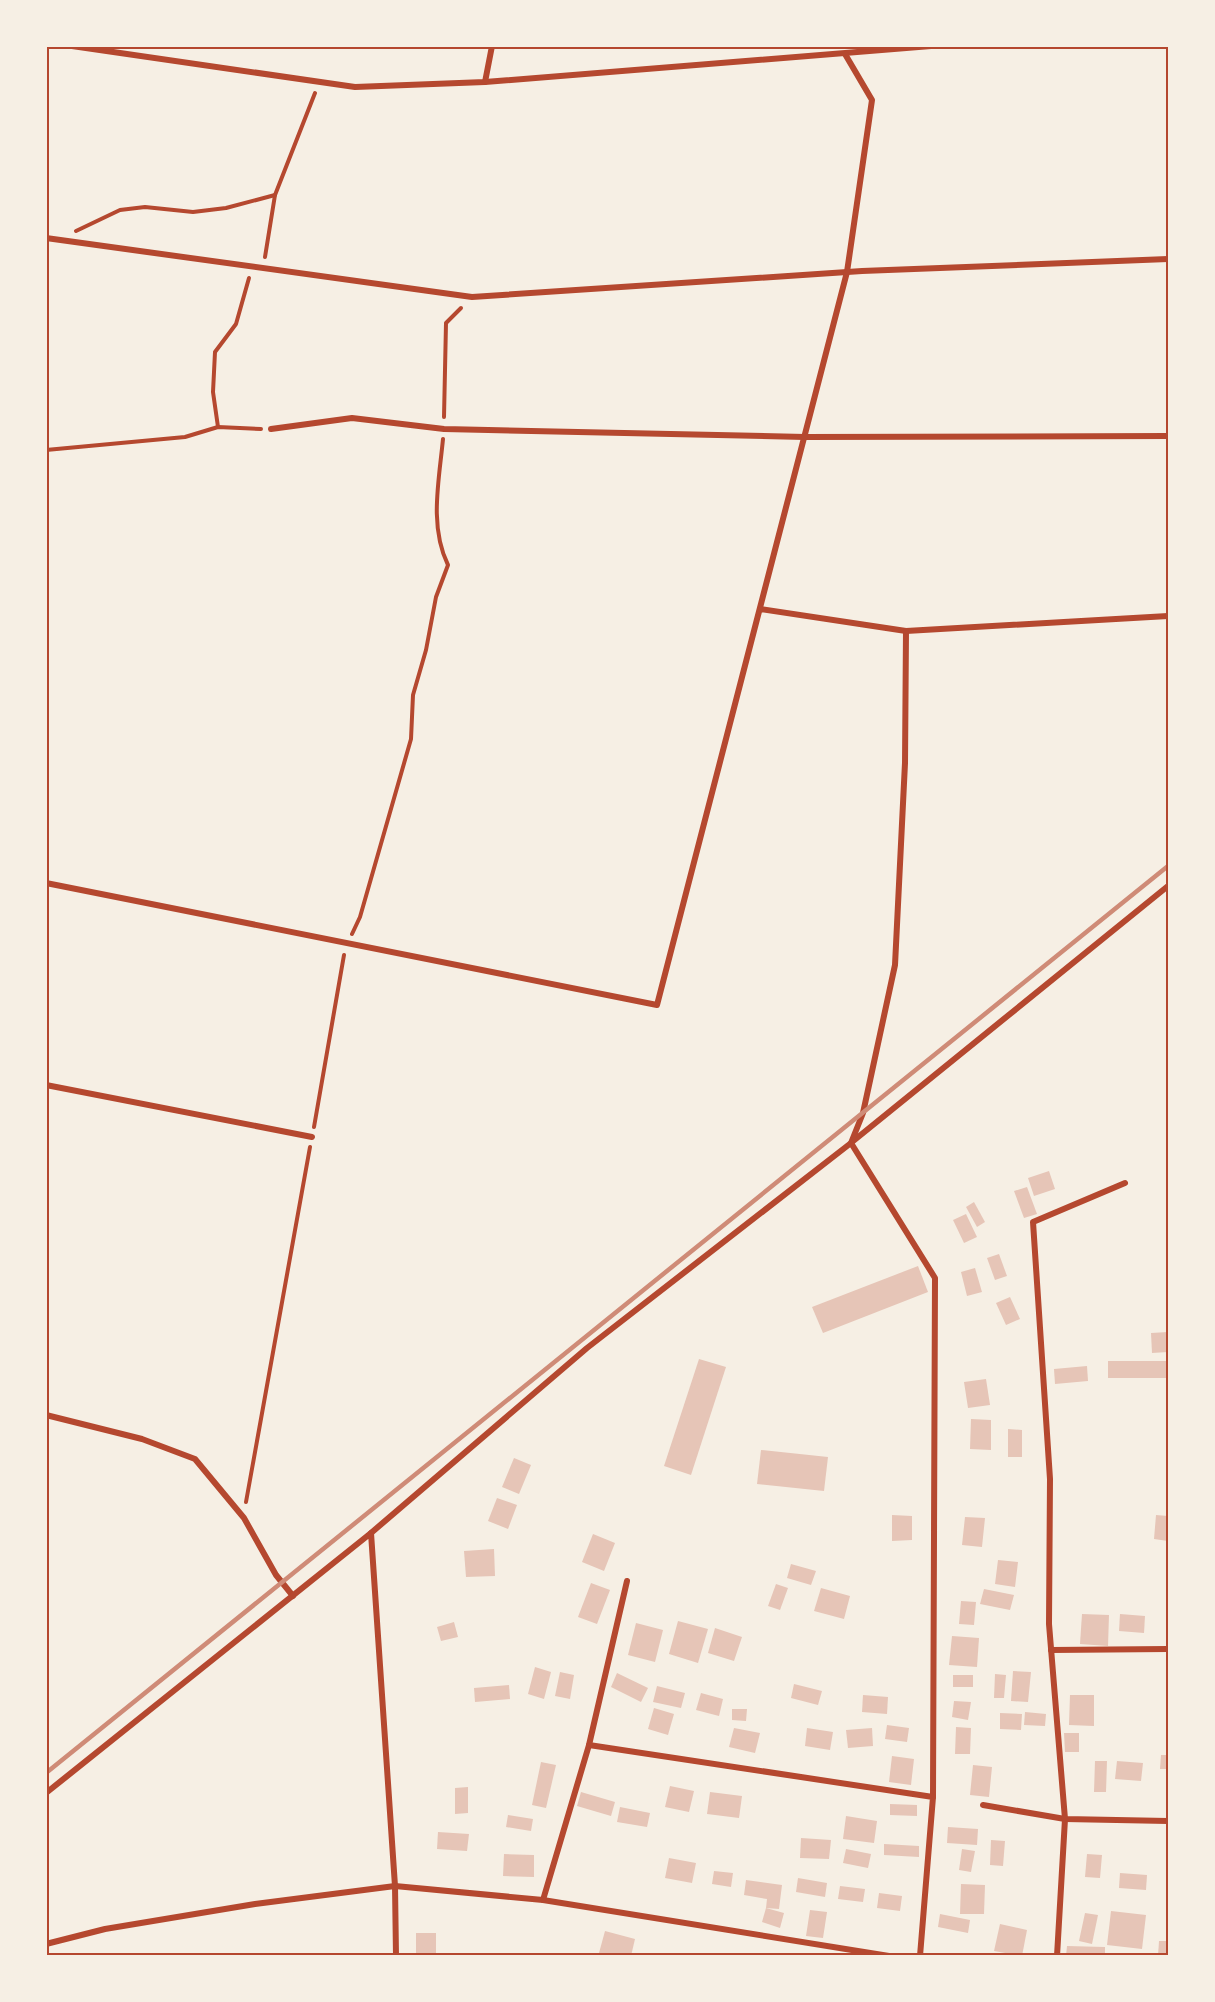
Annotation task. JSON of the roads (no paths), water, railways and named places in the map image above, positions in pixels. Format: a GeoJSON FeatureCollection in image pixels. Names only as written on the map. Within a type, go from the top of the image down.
{"type":"FeatureCollection","features":[{"type":"Feature","properties":{"kind":"street"},"geometry":{"type":"LineString","coordinates":[[72,46],[355,87],[485,82],[931,46]]}},
{"type":"Feature","properties":{"kind":"street"},"geometry":{"type":"LineString","coordinates":[[485,82],[492,46]]}},
{"type":"Feature","properties":{"kind":"street"},"geometry":{"type":"LineString","coordinates":[[46,883],[657,1005],[847,272],[872,100],[845,54]]}},
{"type":"Feature","properties":{"kind":"street"},"geometry":{"type":"LineString","coordinates":[[46,238],[472,297],[847,272],[1168,259]]}},
{"type":"Feature","properties":{"kind":"street"},"geometry":{"type":"LineString","coordinates":[[271,429],[351,418],[444,429],[805,437],[1168,436]]}},
{"type":"Feature","properties":{"kind":"street"},"geometry":{"type":"LineString","coordinates":[[760,609],[906,631],[1168,616]]}},
{"type":"Feature","properties":{"kind":"street"},"geometry":{"type":"LineString","coordinates":[[851,1143],[863,1113],[895,965],[905,763],[906,631]]}},
{"type":"Feature","properties":{"kind":"street"},"geometry":{"type":"LineString","coordinates":[[46,1793],[371,1533],[587,1348],[851,1143],[1168,886]]}},
{"type":"Feature","properties":{"kind":"street"},"geometry":{"type":"LineString","coordinates":[[46,1085],[312,1137]]}},
{"type":"Feature","properties":{"kind":"street"},"geometry":{"type":"LineString","coordinates":[[851,1143],[935,1278],[933,1797],[920,1956]]}},
{"type":"Feature","properties":{"kind":"street"},"geometry":{"type":"LineString","coordinates":[[1057,1956],[1065,1819],[1052,1650],[1050,1479],[1034,1222],[1125,1183]]}},
{"type":"Feature","properties":{"kind":"street"},"geometry":{"type":"LineString","coordinates":[[46,1415],[142,1439],[195,1459],[244,1518],[276,1575],[293,1596]]}},
{"type":"Feature","properties":{"kind":"street"},"geometry":{"type":"LineString","coordinates":[[371,1533],[395,1886],[396,1956]]}},
{"type":"Feature","properties":{"kind":"street"},"geometry":{"type":"LineString","coordinates":[[543,1900],[589,1745],[627,1581]]}},
{"type":"Feature","properties":{"kind":"street"},"geometry":{"type":"LineString","coordinates":[[1052,1650],[1168,1648]]}},
{"type":"Feature","properties":{"kind":"street"},"geometry":{"type":"LineString","coordinates":[[589,1745],[933,1797]]}},
{"type":"Feature","properties":{"kind":"street"},"geometry":{"type":"LineString","coordinates":[[984,1804],[1065,1819],[1168,1821]]}},
{"type":"Feature","properties":{"kind":"street"},"geometry":{"type":"LineString","coordinates":[[46,1944],[105,1929],[255,1904],[395,1886],[543,1900],[889,1956]]}},
{"type":"Feature","properties":{"kind":"railway"},"geometry":{"type":"LineString","coordinates":[[46,1773],[1168,866]]}}]}
